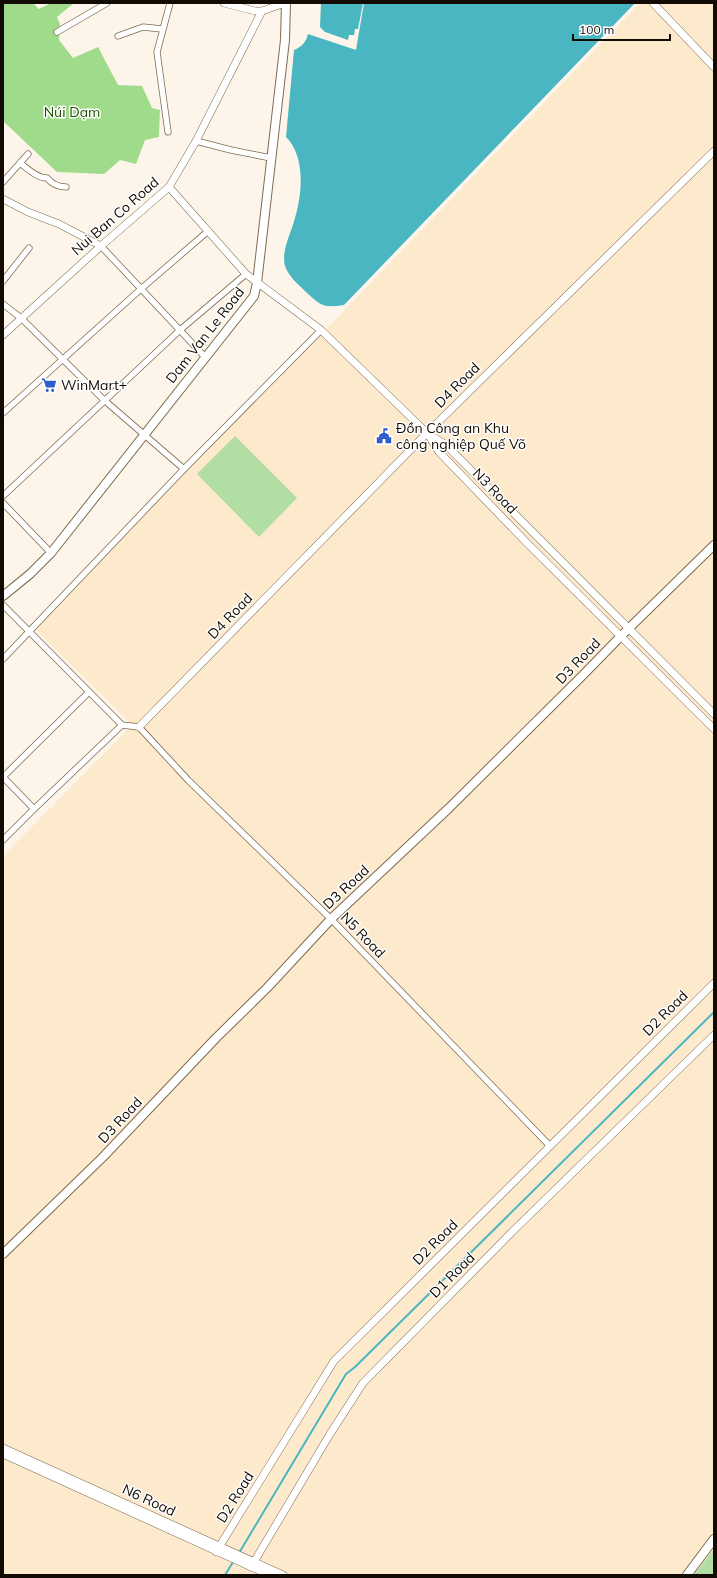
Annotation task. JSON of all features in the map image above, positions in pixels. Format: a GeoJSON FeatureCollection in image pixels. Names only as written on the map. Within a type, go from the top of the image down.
{"type":"FeatureCollection","features":[{"type":"Feature","properties":{"kind":"main road","name":"Dam Van Le Road"},"geometry":{"type":"LineString","coordinates":[[3,596],[30,574],[51,553],[254,296],[257,283],[286,40],[286,3]]}},
{"type":"Feature","properties":{"kind":"main road","name":"D3 Road"},"geometry":{"type":"LineString","coordinates":[[3,1254],[103,1157],[216,1038],[267,988],[331,919],[449,808],[714,545]]}},
{"type":"Feature","properties":{"kind":"main road"},"geometry":{"type":"LineString","coordinates":[[687,1575],[714,1539]]}},
{"type":"Feature","properties":{"kind":"street"},"geometry":{"type":"LineString","coordinates":[[56,32],[105,3]]}},
{"type":"Feature","properties":{"kind":"street"},"geometry":{"type":"LineString","coordinates":[[168,132],[157,52],[170,3]]}},
{"type":"Feature","properties":{"kind":"street"},"geometry":{"type":"LineString","coordinates":[[224,3],[255,11],[262,11],[286,3]]}},
{"type":"Feature","properties":{"kind":"street"},"geometry":{"type":"LineString","coordinates":[[654,3],[714,67]]}},
{"type":"Feature","properties":{"kind":"street","name":"Nui Ban Co Road"},"geometry":{"type":"LineString","coordinates":[[3,335],[20,318],[169,187],[196,141],[262,11]]}},
{"type":"Feature","properties":{"kind":"street"},"geometry":{"type":"LineString","coordinates":[[118,36],[143,27],[162,29]]}},
{"type":"Feature","properties":{"kind":"street"},"geometry":{"type":"LineString","coordinates":[[196,141],[271,158]]}},
{"type":"Feature","properties":{"kind":"street","name":"D4 Road"},"geometry":{"type":"LineString","coordinates":[[139,727],[427,433],[714,151]]}},
{"type":"Feature","properties":{"kind":"street"},"geometry":{"type":"LineString","coordinates":[[3,182],[28,154]]}},
{"type":"Feature","properties":{"kind":"street"},"geometry":{"type":"LineString","coordinates":[[20,163],[33,173],[43,178],[47,178],[59,187],[66,187]]}},
{"type":"Feature","properties":{"kind":"street"},"geometry":{"type":"LineString","coordinates":[[169,187],[207,232],[246,274],[321,330],[427,433]]}},
{"type":"Feature","properties":{"kind":"street"},"geometry":{"type":"LineString","coordinates":[[3,199],[28,212],[59,224],[101,246],[142,288],[205,357]]}},
{"type":"Feature","properties":{"kind":"street"},"geometry":{"type":"LineString","coordinates":[[3,413],[142,288],[207,232]]}},
{"type":"Feature","properties":{"kind":"street"},"geometry":{"type":"LineString","coordinates":[[3,281],[30,248]]}},
{"type":"Feature","properties":{"kind":"street"},"geometry":{"type":"LineString","coordinates":[[3,496],[180,330],[246,274]]}},
{"type":"Feature","properties":{"kind":"street"},"geometry":{"type":"LineString","coordinates":[[3,304],[20,318],[104,400],[184,469]]}},
{"type":"Feature","properties":{"kind":"street"},"geometry":{"type":"LineString","coordinates":[[3,659],[184,469],[321,330]]}},
{"type":"Feature","properties":{"kind":"street","name":"N3 Road"},"geometry":{"type":"LineString","coordinates":[[427,433],[446,445],[714,714]]}},
{"type":"Feature","properties":{"kind":"street","name":"N3 Road"},"geometry":{"type":"LineString","coordinates":[[427,433],[439,452],[620,637],[714,729]]}},
{"type":"Feature","properties":{"kind":"street"},"geometry":{"type":"LineString","coordinates":[[3,503],[51,553]]}},
{"type":"Feature","properties":{"kind":"street"},"geometry":{"type":"LineString","coordinates":[[3,605],[122,725],[139,727]]}},
{"type":"Feature","properties":{"kind":"street"},"geometry":{"type":"LineString","coordinates":[[34,809],[3,777],[90,692]]}},
{"type":"Feature","properties":{"kind":"street"},"geometry":{"type":"LineString","coordinates":[[3,840],[122,725]]}},
{"type":"Feature","properties":{"kind":"street","name":"N5 Road"},"geometry":{"type":"LineString","coordinates":[[139,727],[194,786],[331,919],[550,1145]]}},
{"type":"Feature","properties":{"kind":"street","name":"D2 Road"},"geometry":{"type":"LineString","coordinates":[[218,1549],[334,1361],[714,983]]}},
{"type":"Feature","properties":{"kind":"street","name":"D1 Road"},"geometry":{"type":"LineString","coordinates":[[252,1565],[334,1428],[363,1383],[514,1230],[714,1035]]}},
{"type":"Feature","properties":{"kind":"street","name":"N6 Road"},"geometry":{"type":"LineString","coordinates":[[3,1448],[218,1549],[230,1558],[283,1575]]}},
{"type":"Feature","properties":{"kind":"street","name":"N6 Road"},"geometry":{"type":"LineString","coordinates":[[3,1454],[218,1549],[227,1550],[269,1575]]}},
{"type":"Feature","properties":{"kind":"shaded area"},"geometry":{"type":"Polygon","coordinates":[[[640,3],[714,3],[714,1575],[3,1575],[3,856],[132,725],[32,626],[313,343],[640,3]]]}},
{"type":"Feature","properties":{"kind":"green space","name":"Núi Dạm"},"geometry":{"type":"Polygon","coordinates":[[[3,3],[33,3],[39,9],[51,3],[74,3],[57,17],[60,24],[59,40],[73,58],[98,47],[118,85],[142,86],[152,108],[160,110],[159,137],[145,140],[136,164],[120,160],[104,174],[57,172],[3,121],[3,3]]]}},
{"type":"Feature","properties":{"kind":"green space"},"geometry":{"type":"Polygon","coordinates":[[[235,436],[297,498],[259,537],[197,474],[235,436]]]}},
{"type":"Feature","properties":{"kind":"green space"},"geometry":{"type":"Polygon","coordinates":[[[714,1549],[714,1575],[694,1575],[714,1549]]]}},
{"type":"Feature","properties":{"kind":"water"},"geometry":{"type":"Polygon","coordinates":[[[321,3],[363,3],[358,29],[355,29],[354,35],[349,35],[348,40],[325,32],[320,27],[321,3]]]}},
{"type":"Feature","properties":{"kind":"water"},"geometry":{"type":"Polygon","coordinates":[[[364,3],[635,3],[344,305],[327,306],[315,300],[294,280],[285,266],[284,260],[285,248],[293,224],[301,187],[301,176],[297,155],[286,137],[294,50],[303,44],[308,34],[356,50],[364,3]]]}},
{"type":"Feature","properties":{"kind":"waterway"},"geometry":{"type":"LineString","coordinates":[[239,1553],[346,1374],[355,1367],[714,1012]]}},
{"type":"Feature","properties":{"kind":"waterway"},"geometry":{"type":"LineString","coordinates":[[225,1575],[233,1562]]}},
{"type":"Feature","properties":{"kind":"place","name":"WinMart+"},"geometry":{"type":"Point","coordinates":[49,385]}},
{"type":"Feature","properties":{"kind":"place","name":"Đồn Công an Khu công nghiệp Quế Võ"},"geometry":{"type":"Point","coordinates":[384,436]}}]}
